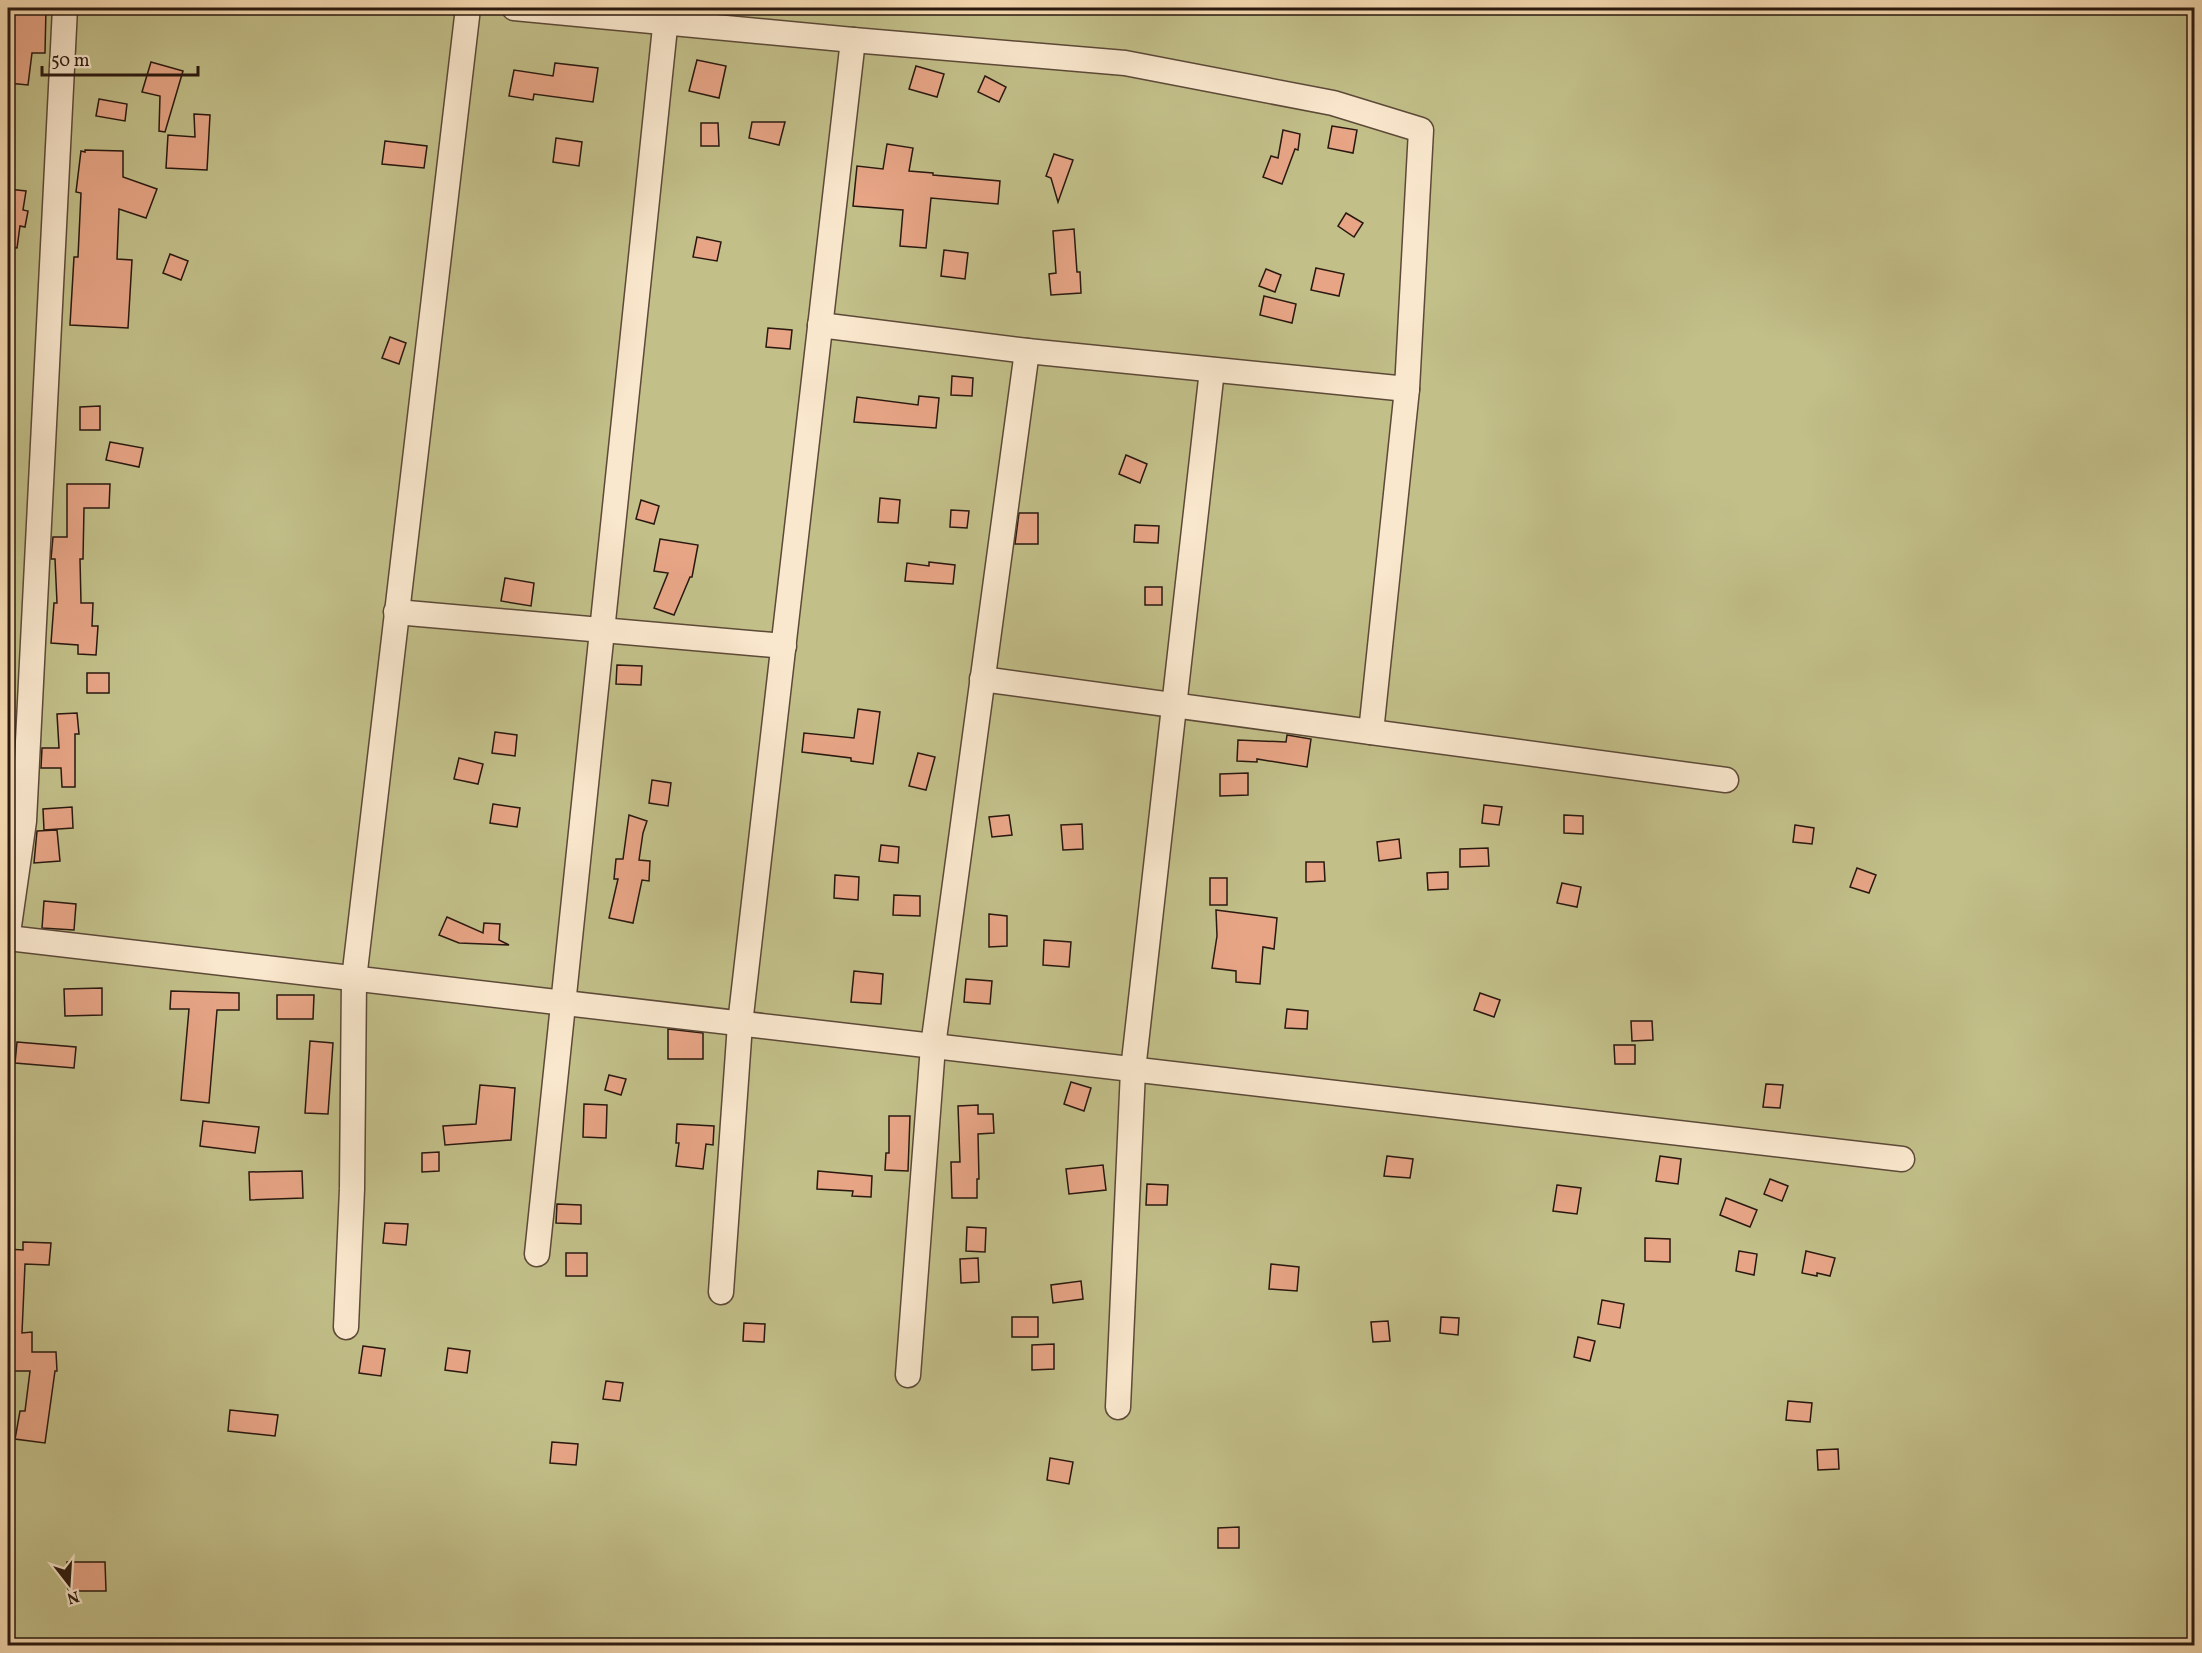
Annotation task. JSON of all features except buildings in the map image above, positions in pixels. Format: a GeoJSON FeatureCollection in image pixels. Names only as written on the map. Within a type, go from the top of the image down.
{"type":"FeatureCollection","features":[{"type":"Feature","properties":{"kind":"street"},"geometry":{"type":"LineString","coordinates":[[8,933],[25,809],[65,8]]}},
{"type":"Feature","properties":{"kind":"street"},"geometry":{"type":"LineString","coordinates":[[345,1327],[352,1189],[354,979],[468,8]]}},
{"type":"Feature","properties":{"kind":"street"},"geometry":{"type":"LineString","coordinates":[[514,8],[666,15],[853,40],[1125,63],[1333,103],[1421,130],[1407,389],[1371,732]]}},
{"type":"Feature","properties":{"kind":"street"},"geometry":{"type":"LineString","coordinates":[[537,1254],[561,1003],[666,15]]}},
{"type":"Feature","properties":{"kind":"street"},"geometry":{"type":"LineString","coordinates":[[721,1292],[740,1024],[853,40]]}},
{"type":"Feature","properties":{"kind":"street"},"geometry":{"type":"LineString","coordinates":[[820,325],[1027,351],[1407,389]]}},
{"type":"Feature","properties":{"kind":"street"},"geometry":{"type":"LineString","coordinates":[[908,1375],[933,1046],[1027,351]]}},
{"type":"Feature","properties":{"kind":"street"},"geometry":{"type":"LineString","coordinates":[[1118,1407],[1133,1070],[1212,370]]}},
{"type":"Feature","properties":{"kind":"street"},"geometry":{"type":"LineString","coordinates":[[396,612],[784,646]]}},
{"type":"Feature","properties":{"kind":"street"},"geometry":{"type":"LineString","coordinates":[[982,679],[1726,780]]}},
{"type":"Feature","properties":{"kind":"street"},"geometry":{"type":"LineString","coordinates":[[8,938],[1902,1159]]}},
{"type":"Feature","properties":{"kind":"shaded area"},"geometry":{"type":"Polygon","coordinates":[[[8,8],[2194,8],[2194,1645],[8,1646],[8,8]]]}}]}
